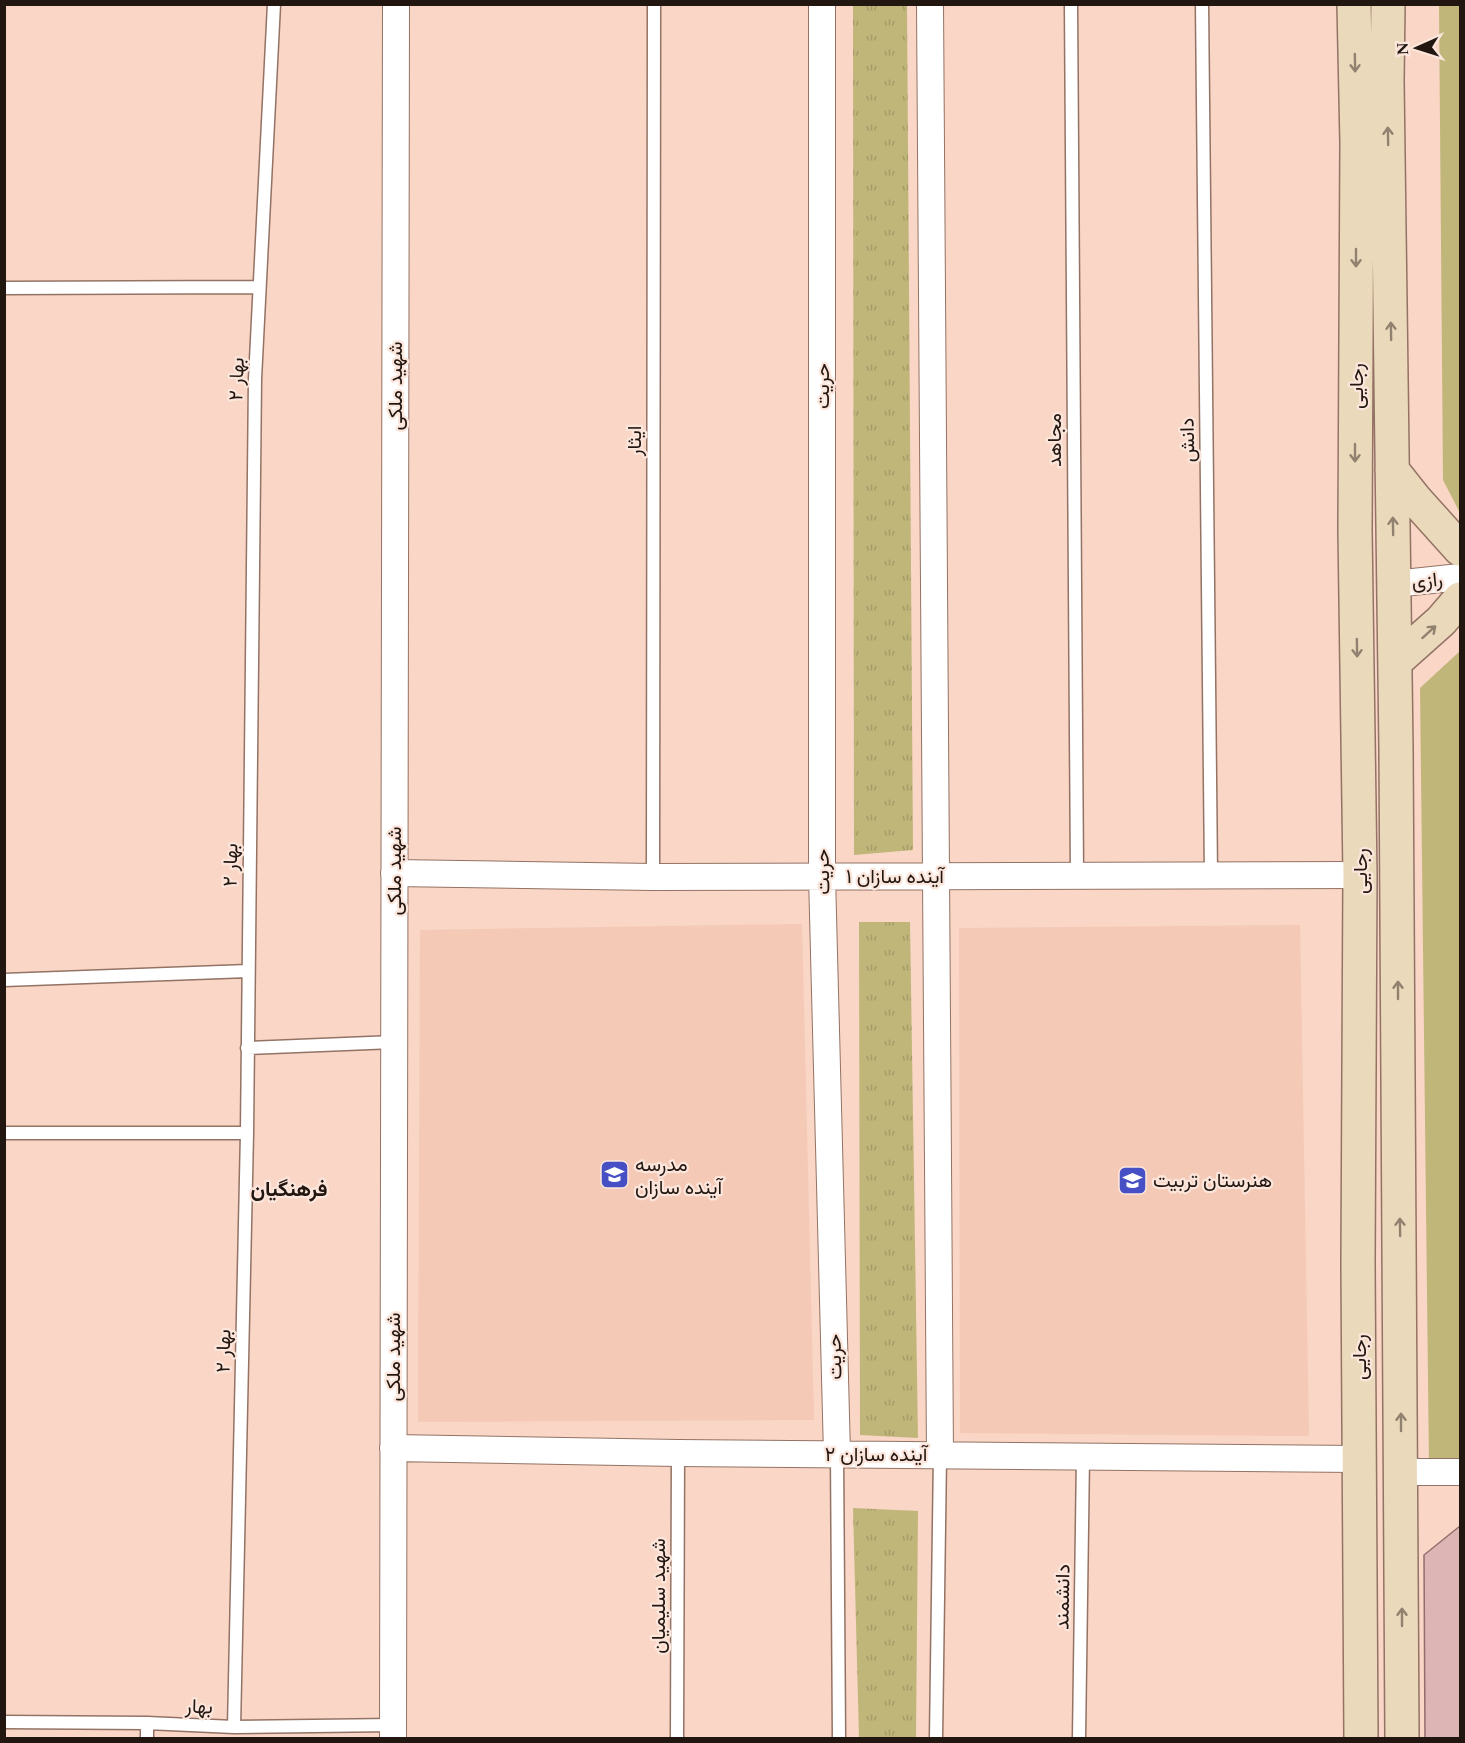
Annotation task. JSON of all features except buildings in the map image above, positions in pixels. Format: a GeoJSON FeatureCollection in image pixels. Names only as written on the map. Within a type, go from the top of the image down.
{"type":"FeatureCollection","features":[{"type":"Feature","properties":{"kind":"main road","name":"رجایی"},"geometry":{"type":"LineString","coordinates":[[1354,4],[1357,143],[1356,582],[1360,875],[1361,1738]]}},
{"type":"Feature","properties":{"kind":"main road","name":"رجایی"},"geometry":{"type":"LineString","coordinates":[[1388,4],[1402,1738]]}},
{"type":"Feature","properties":{"kind":"main road"},"geometry":{"type":"LineString","coordinates":[[1392,470],[1461,549]]}},
{"type":"Feature","properties":{"kind":"main road"},"geometry":{"type":"LineString","coordinates":[[1356,582],[1394,584]]}},
{"type":"Feature","properties":{"kind":"main road"},"geometry":{"type":"LineString","coordinates":[[1395,662],[1441,621],[1461,599]]}},
{"type":"Feature","properties":{"kind":"main road"},"geometry":{"type":"LineString","coordinates":[[1359,1041],[1398,1040]]}},
{"type":"Feature","properties":{"kind":"main road"},"geometry":{"type":"LineString","coordinates":[[1361,1663],[1402,1661]]}},
{"type":"Feature","properties":{"kind":"street","name":"شهید ملکی"},"geometry":{"type":"LineString","coordinates":[[393,1732],[396,4]]}},
{"type":"Feature","properties":{"kind":"street","name":"حریت"},"geometry":{"type":"LineString","coordinates":[[822,4],[822,876],[837,1454]]}},
{"type":"Feature","properties":{"kind":"street"},"geometry":{"type":"LineString","coordinates":[[930,4],[940,1455]]}},
{"type":"Feature","properties":{"kind":"street","name":"رازی"},"geometry":{"type":"LineString","coordinates":[[1394,584],[1461,577]]}},
{"type":"Feature","properties":{"kind":"street","name":"آینده سازان ۱"},"geometry":{"type":"LineString","coordinates":[[394,873],[653,877],[1360,875]]}},
{"type":"Feature","properties":{"kind":"street","name":"آینده سازان ۲"},"geometry":{"type":"LineString","coordinates":[[393,1448],[1359,1459]]}},
{"type":"Feature","properties":{"kind":"street"},"geometry":{"type":"LineString","coordinates":[[1401,1472],[1461,1472]]}},
{"type":"Feature","properties":{"kind":"lane","name":"بهار ۲"},"geometry":{"type":"LineString","coordinates":[[234,1727],[247,1133],[255,379],[274,4]]}},
{"type":"Feature","properties":{"kind":"lane","name":"ایثار"},"geometry":{"type":"LineString","coordinates":[[653,877],[654,4]]}},
{"type":"Feature","properties":{"kind":"lane","name":"مجاهد"},"geometry":{"type":"LineString","coordinates":[[1071,4],[1077,876]]}},
{"type":"Feature","properties":{"kind":"lane","name":"دانش"},"geometry":{"type":"LineString","coordinates":[[1202,4],[1211,875]]}},
{"type":"Feature","properties":{"kind":"lane"},"geometry":{"type":"LineString","coordinates":[[4,288],[259,287]]}},
{"type":"Feature","properties":{"kind":"lane"},"geometry":{"type":"LineString","coordinates":[[4,980],[248,971]]}},
{"type":"Feature","properties":{"kind":"lane"},"geometry":{"type":"LineString","coordinates":[[247,1048],[394,1042]]}},
{"type":"Feature","properties":{"kind":"lane"},"geometry":{"type":"LineString","coordinates":[[4,1133],[247,1133]]}},
{"type":"Feature","properties":{"kind":"lane","name":"شهید سلیمیان"},"geometry":{"type":"LineString","coordinates":[[677,1738],[678,1453]]}},
{"type":"Feature","properties":{"kind":"lane","name":"حریت"},"geometry":{"type":"LineString","coordinates":[[837,1454],[839,1738]]}},
{"type":"Feature","properties":{"kind":"lane"},"geometry":{"type":"LineString","coordinates":[[936,1738],[940,1455]]}},
{"type":"Feature","properties":{"kind":"lane","name":"دانشمند"},"geometry":{"type":"LineString","coordinates":[[1079,1738],[1083,1456]]}},
{"type":"Feature","properties":{"kind":"lane","name":"بهار"},"geometry":{"type":"LineString","coordinates":[[4,1722],[147,1723],[393,1732]]}},
{"type":"Feature","properties":{"kind":"lane"},"geometry":{"type":"LineString","coordinates":[[147,1723],[147,1738]]}},
{"type":"Feature","properties":{"kind":"shaded area","name":"مدرسه آینده سازان"},"geometry":{"type":"Polygon","coordinates":[[[802,924],[814,1420],[418,1422],[420,930],[802,924]]]}},
{"type":"Feature","properties":{"kind":"shaded area","name":"هنرستان تربیت"},"geometry":{"type":"Polygon","coordinates":[[[1300,925],[1309,1436],[960,1433],[959,928],[1300,925]]]}},
{"type":"Feature","properties":{"kind":"green space"},"geometry":{"type":"Polygon","coordinates":[[[853,5],[907,5],[913,850],[854,855],[853,5]]]}},
{"type":"Feature","properties":{"kind":"green space"},"geometry":{"type":"Polygon","coordinates":[[[1439,5],[1460,5],[1460,513],[1443,480],[1439,5]]]}},
{"type":"Feature","properties":{"kind":"green space"},"geometry":{"type":"Polygon","coordinates":[[[1460,651],[1460,1465],[1429,1465],[1420,688],[1460,651]]]}},
{"type":"Feature","properties":{"kind":"green space"},"geometry":{"type":"Polygon","coordinates":[[[859,922],[910,922],[918,1438],[860,1435],[859,922]]]}},
{"type":"Feature","properties":{"kind":"green space"},"geometry":{"type":"Polygon","coordinates":[[[853,1508],[918,1511],[916,1738],[859,1738],[853,1508]]]}},
{"type":"Feature","properties":{"kind":"place","name":"مدرسه آینده سازان"},"geometry":{"type":"Point","coordinates":[614,1175]}},
{"type":"Feature","properties":{"kind":"place","name":"هنرستان تربیت"},"geometry":{"type":"Point","coordinates":[1132,1180]}},
{"type":"Feature","properties":{"kind":"district","name":"فرهنگیان"},"geometry":{"type":"Point","coordinates":[289,1189]}}]}
